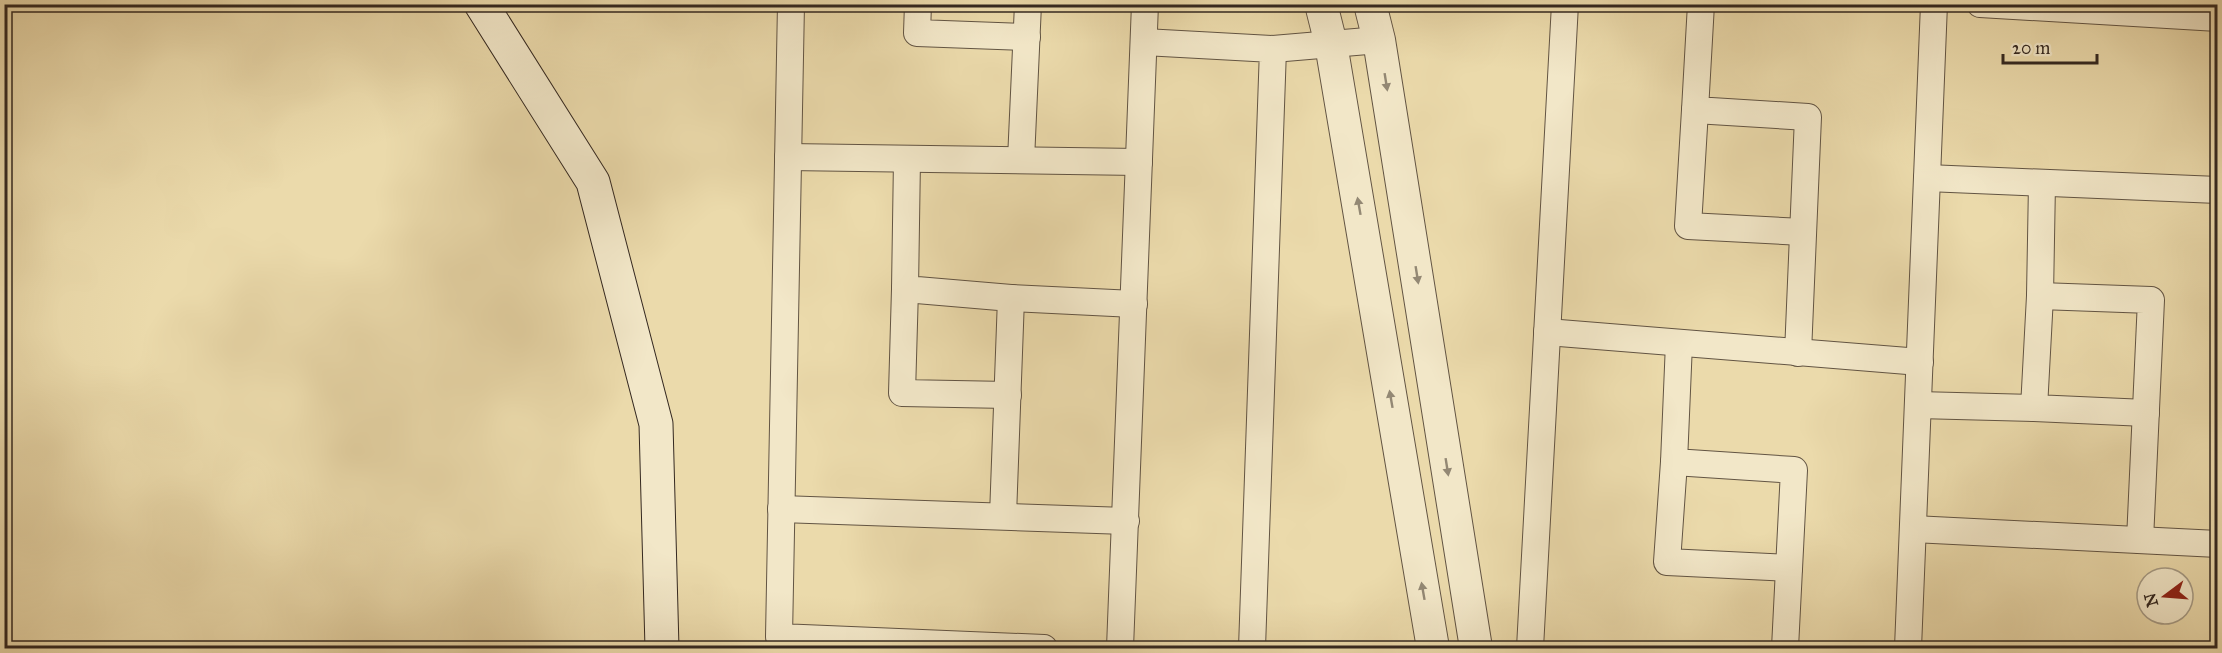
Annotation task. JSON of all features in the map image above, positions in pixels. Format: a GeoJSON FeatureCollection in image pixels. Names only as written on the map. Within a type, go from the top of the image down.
{"type":"FeatureCollection","features":[{"type":"Feature","properties":{"kind":"main road"},"geometry":{"type":"LineString","coordinates":[[481,4],[593,182],[656,424],[662,648]]}},
{"type":"Feature","properties":{"kind":"street"},"geometry":{"type":"LineString","coordinates":[[790,4],[779,637],[1044,648]]}},
{"type":"Feature","properties":{"kind":"street"},"geometry":{"type":"LineString","coordinates":[[918,4],[916,33],[1027,37]]}},
{"type":"Feature","properties":{"kind":"street"},"geometry":{"type":"LineString","coordinates":[[1021,160],[1028,4]]}},
{"type":"Feature","properties":{"kind":"street"},"geometry":{"type":"LineString","coordinates":[[1120,648],[1145,4]]}},
{"type":"Feature","properties":{"kind":"street"},"geometry":{"type":"LineString","coordinates":[[1321,4],[1331,44],[1433,648]]}},
{"type":"Feature","properties":{"kind":"street"},"geometry":{"type":"LineString","coordinates":[[1370,4],[1379,40],[1476,648]]}},
{"type":"Feature","properties":{"kind":"street"},"geometry":{"type":"LineString","coordinates":[[1530,648],[1565,4]]}},
{"type":"Feature","properties":{"kind":"street"},"geometry":{"type":"LineString","coordinates":[[1701,4],[1688,226],[1803,232]]}},
{"type":"Feature","properties":{"kind":"street"},"geometry":{"type":"LineString","coordinates":[[1908,648],[1934,4]]}},
{"type":"Feature","properties":{"kind":"street"},"geometry":{"type":"LineString","coordinates":[[1980,4],[2217,18]]}},
{"type":"Feature","properties":{"kind":"street"},"geometry":{"type":"LineString","coordinates":[[1144,42],[1273,49],[1379,40]]}},
{"type":"Feature","properties":{"kind":"street"},"geometry":{"type":"LineString","coordinates":[[1252,648],[1273,49]]}},
{"type":"Feature","properties":{"kind":"street"},"geometry":{"type":"LineString","coordinates":[[1695,110],[1808,117],[1798,352]]}},
{"type":"Feature","properties":{"kind":"street"},"geometry":{"type":"LineString","coordinates":[[788,157],[1139,162]]}},
{"type":"Feature","properties":{"kind":"street"},"geometry":{"type":"LineString","coordinates":[[907,159],[902,393],[1008,396]]}},
{"type":"Feature","properties":{"kind":"street"},"geometry":{"type":"LineString","coordinates":[[1927,178],[2217,190]]}},
{"type":"Feature","properties":{"kind":"street"},"geometry":{"type":"LineString","coordinates":[[2034,408],[2040,296],[2042,183]]}},
{"type":"Feature","properties":{"kind":"street"},"geometry":{"type":"LineString","coordinates":[[905,289],[1011,298],[1134,304]]}},
{"type":"Feature","properties":{"kind":"street"},"geometry":{"type":"LineString","coordinates":[[2040,296],[2151,300],[2140,540]]}},
{"type":"Feature","properties":{"kind":"street"},"geometry":{"type":"LineString","coordinates":[[1003,516],[1011,298]]}},
{"type":"Feature","properties":{"kind":"street"},"geometry":{"type":"LineString","coordinates":[[1547,333],[1920,362]]}},
{"type":"Feature","properties":{"kind":"street"},"geometry":{"type":"LineString","coordinates":[[1679,343],[1667,562],[1789,568]]}},
{"type":"Feature","properties":{"kind":"street"},"geometry":{"type":"LineString","coordinates":[[1918,405],[2146,413]]}},
{"type":"Feature","properties":{"kind":"street"},"geometry":{"type":"LineString","coordinates":[[1674,462],[1794,470],[1785,648]]}},
{"type":"Feature","properties":{"kind":"street"},"geometry":{"type":"LineString","coordinates":[[781,508],[1126,521]]}},
{"type":"Feature","properties":{"kind":"street"},"geometry":{"type":"LineString","coordinates":[[1913,529],[2217,544]]}}]}
